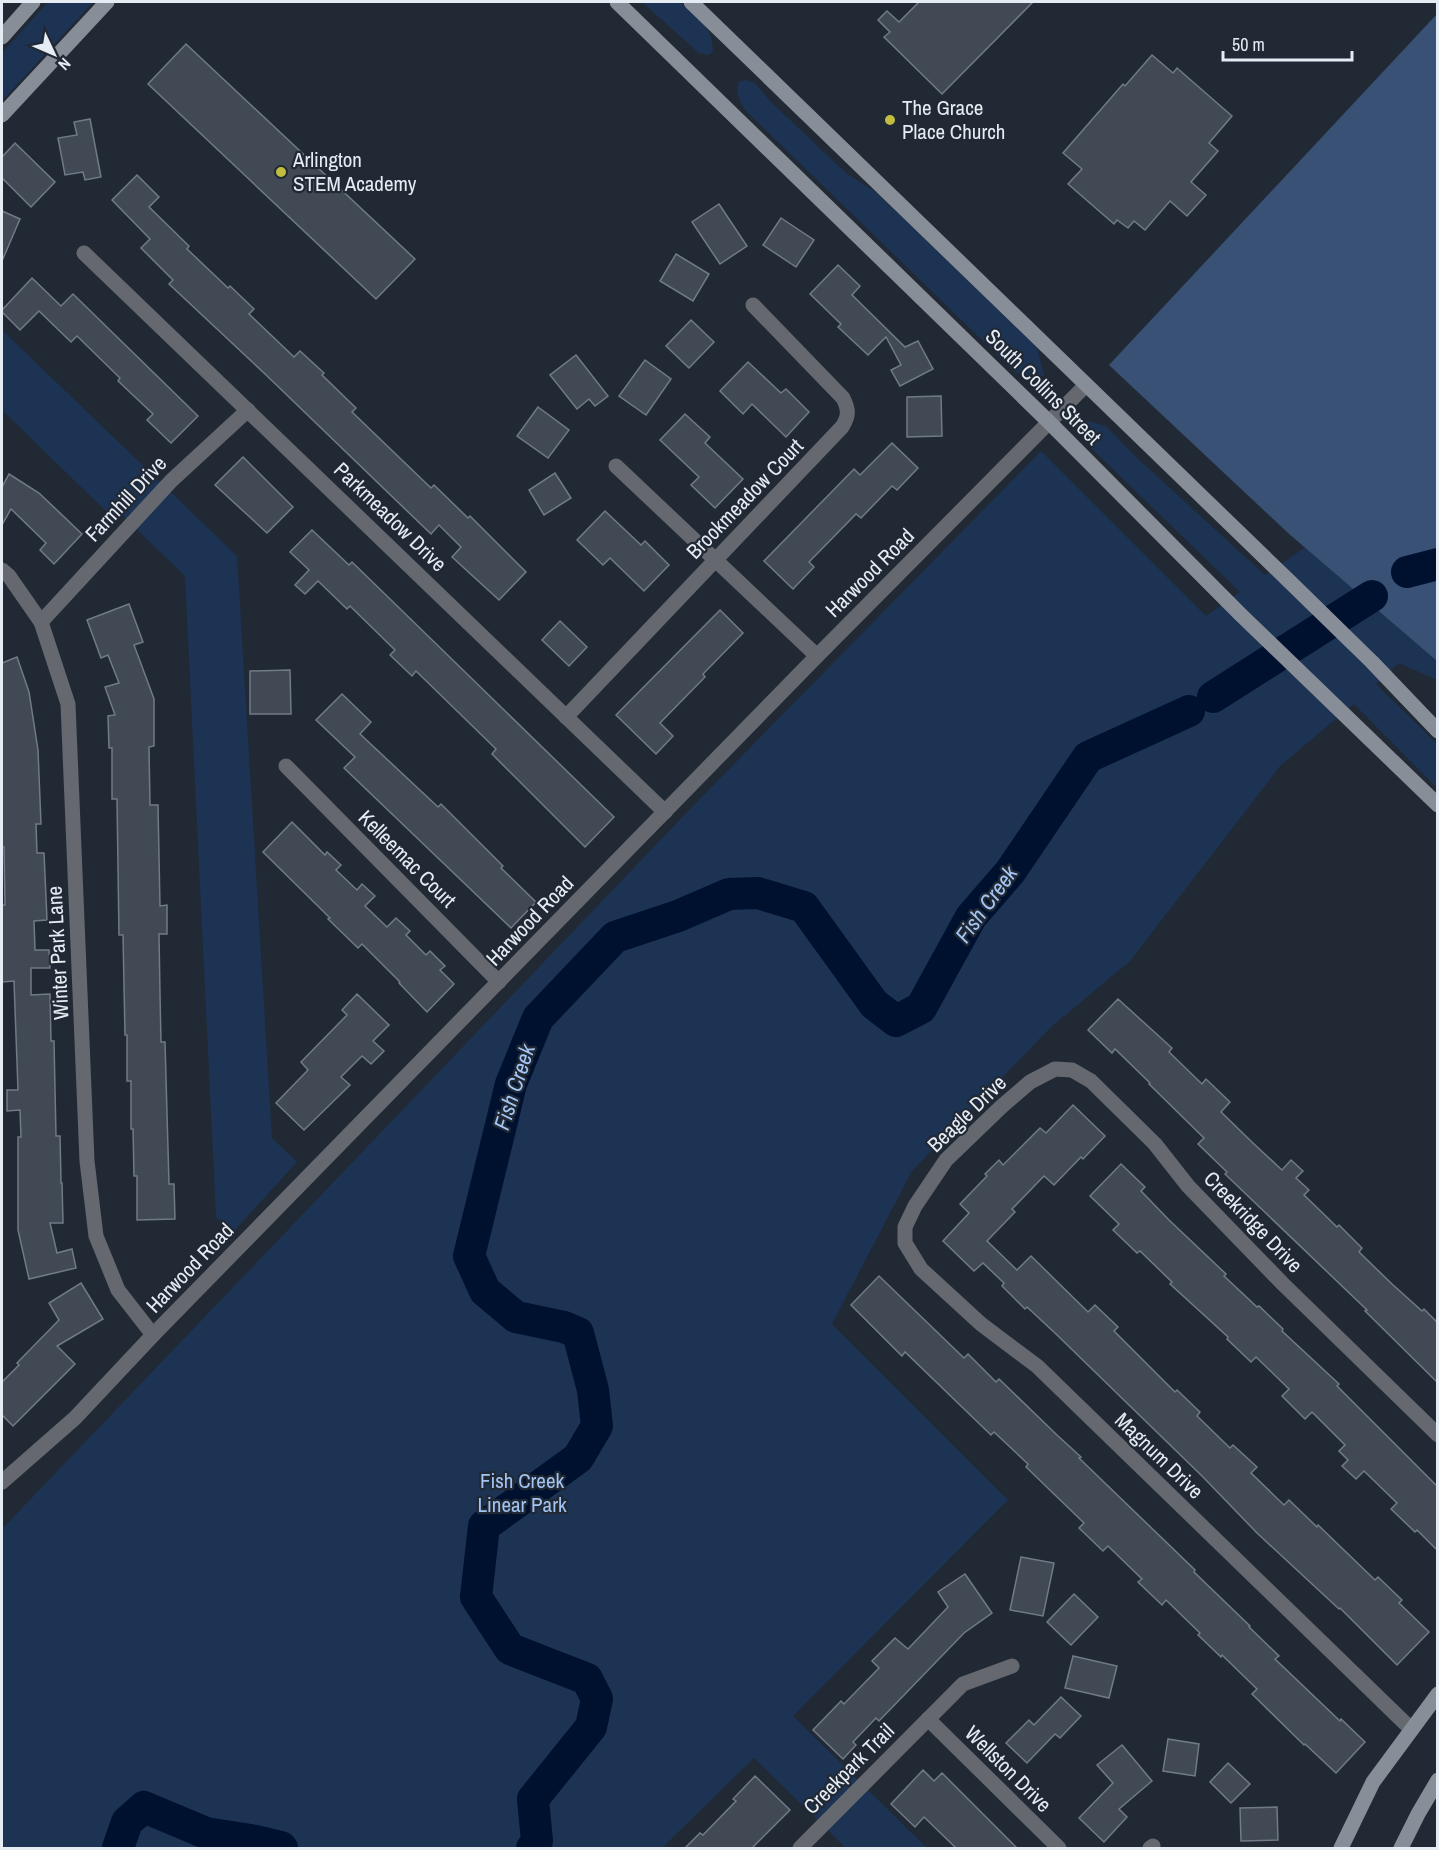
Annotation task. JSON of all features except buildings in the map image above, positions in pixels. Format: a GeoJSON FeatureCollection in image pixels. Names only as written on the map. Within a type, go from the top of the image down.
{"type":"FeatureCollection","features":[{"type":"Feature","properties":{"kind":"main road"},"geometry":{"type":"LineString","coordinates":[[2,37],[33,2]]}},
{"type":"Feature","properties":{"kind":"main road"},"geometry":{"type":"LineString","coordinates":[[2,115],[107,2]]}},
{"type":"Feature","properties":{"kind":"main road","name":"South Collins Street"},"geometry":{"type":"LineString","coordinates":[[617,2],[1049,422],[1240,614],[1437,805]]}},
{"type":"Feature","properties":{"kind":"main road","name":"South Collins Street"},"geometry":{"type":"LineString","coordinates":[[691,2],[1289,581],[1372,662],[1437,730]]}},
{"type":"Feature","properties":{"kind":"main road"},"geometry":{"type":"LineString","coordinates":[[1341,1848],[1373,1782],[1437,1694]]}},
{"type":"Feature","properties":{"kind":"main road"},"geometry":{"type":"LineString","coordinates":[[1401,1848],[1437,1780]]}},
{"type":"Feature","properties":{"kind":"street","name":"Parkmeadow Drive"},"geometry":{"type":"LineString","coordinates":[[84,254],[665,812]]}},
{"type":"Feature","properties":{"kind":"street","name":"Brookmeadow Court"},"geometry":{"type":"LineString","coordinates":[[566,717],[834,436],[848,418],[848,409],[843,398],[753,304]]}},
{"type":"Feature","properties":{"kind":"street","name":"Harwood Road"},"geometry":{"type":"LineString","coordinates":[[2,1482],[75,1418],[153,1335],[1086,385]]}},
{"type":"Feature","properties":{"kind":"street","name":"Farmhill Drive"},"geometry":{"type":"LineString","coordinates":[[41,622],[171,481],[248,410]]}},
{"type":"Feature","properties":{"kind":"street"},"geometry":{"type":"LineString","coordinates":[[616,466],[818,656]]}},
{"type":"Feature","properties":{"kind":"street","name":"Winter Park Lane"},"geometry":{"type":"LineString","coordinates":[[2,570],[9,576],[41,622],[68,704],[87,1161],[96,1236],[118,1290],[153,1335]]}},
{"type":"Feature","properties":{"kind":"street","name":"Kelleemac Court"},"geometry":{"type":"LineString","coordinates":[[286,766],[499,982]]}},
{"type":"Feature","properties":{"kind":"street","name":"Creekridge Drive"},"geometry":{"type":"LineString","coordinates":[[1030,1083],[1055,1069],[1072,1070],[1091,1081],[1155,1144],[1188,1186],[1219,1219],[1437,1435]]}},
{"type":"Feature","properties":{"kind":"street","name":"Beagle Drive"},"geometry":{"type":"LineString","coordinates":[[915,1206],[946,1161],[1001,1107],[1030,1083]]}},
{"type":"Feature","properties":{"kind":"street","name":"Magnum Drive"},"geometry":{"type":"LineString","coordinates":[[915,1206],[905,1227],[905,1243],[921,1269],[981,1324],[1037,1366],[1411,1729]]}},
{"type":"Feature","properties":{"kind":"street","name":"Creekpark Trail"},"geometry":{"type":"LineString","coordinates":[[800,1848],[963,1684],[1012,1666]]}},
{"type":"Feature","properties":{"kind":"street","name":"Wellston Drive"},"geometry":{"type":"LineString","coordinates":[[928,1719],[1059,1848]]}},
{"type":"Feature","properties":{"kind":"green space"},"geometry":{"type":"Polygon","coordinates":[[[48,2],[93,2],[2,101],[2,53],[48,2]]]}},
{"type":"Feature","properties":{"kind":"green space"},"geometry":{"type":"Polygon","coordinates":[[[642,2],[680,2],[707,29],[713,52],[708,55],[699,53],[642,2]]]}},
{"type":"Feature","properties":{"kind":"green space","name":"Fish Creek Linear Park"},"geometry":{"type":"Polygon","coordinates":[[[1437,32],[1437,680],[1399,663],[1376,684],[1437,744],[1437,788],[1354,704],[1281,765],[1130,961],[1051,1027],[912,1171],[832,1324],[1008,1500],[793,1716],[927,1848],[846,1848],[754,1758],[662,1848],[2,1848],[2,1529],[691,808],[1041,451],[1206,616],[1240,592],[1091,448],[1081,426],[1084,420],[1106,426],[1135,456],[1265,575],[1316,540],[1437,32]]]}},
{"type":"Feature","properties":{"kind":"green space"},"geometry":{"type":"Polygon","coordinates":[[[745,80],[755,83],[770,101],[847,174],[876,192],[1037,347],[1044,375],[1040,379],[1027,377],[1014,371],[748,113],[738,95],[739,82],[745,80]]]}},
{"type":"Feature","properties":{"kind":"green space"},"geometry":{"type":"Polygon","coordinates":[[[2,330],[237,556],[272,1138],[297,1162],[233,1232],[216,1217],[185,576],[122,515],[116,521],[2,410],[2,330]]]}},
{"type":"Feature","properties":{"kind":"shaded area"},"geometry":{"type":"Polygon","coordinates":[[[1437,14],[1437,661],[1288,533],[1109,365],[1437,14]]]}},
{"type":"Feature","properties":{"kind":"waterway","name":"Fish Creek"},"geometry":{"type":"LineString","coordinates":[[1407,572],[1438,564]]}},
{"type":"Feature","properties":{"kind":"waterway","name":"Fish Creek"},"geometry":{"type":"LineString","coordinates":[[1213,697],[1372,596]]}},
{"type":"Feature","properties":{"kind":"waterway","name":"Fish Creek"},"geometry":{"type":"LineString","coordinates":[[532,1848],[537,1841],[533,1799],[591,1727],[597,1699],[587,1679],[510,1649],[476,1597],[484,1526],[578,1458],[597,1426],[593,1390],[578,1333],[564,1327],[516,1317],[485,1291],[469,1256],[511,1084],[538,1018],[615,937],[678,916],[729,894],[758,893],[804,907],[874,1004],[896,1021],[921,1008],[971,917],[1010,872],[1088,757],[1189,711]]}},
{"type":"Feature","properties":{"kind":"waterway","name":"Fish Creek"},"geometry":{"type":"LineString","coordinates":[[118,1848],[127,1822],[144,1807],[206,1833],[256,1841],[282,1848]]}},
{"type":"Feature","properties":{"kind":"place","name":"The Grace Place Church"},"geometry":{"type":"Point","coordinates":[890,120]}},
{"type":"Feature","properties":{"kind":"place","name":"Arlington STEM Academy"},"geometry":{"type":"Point","coordinates":[281,172]}}]}
